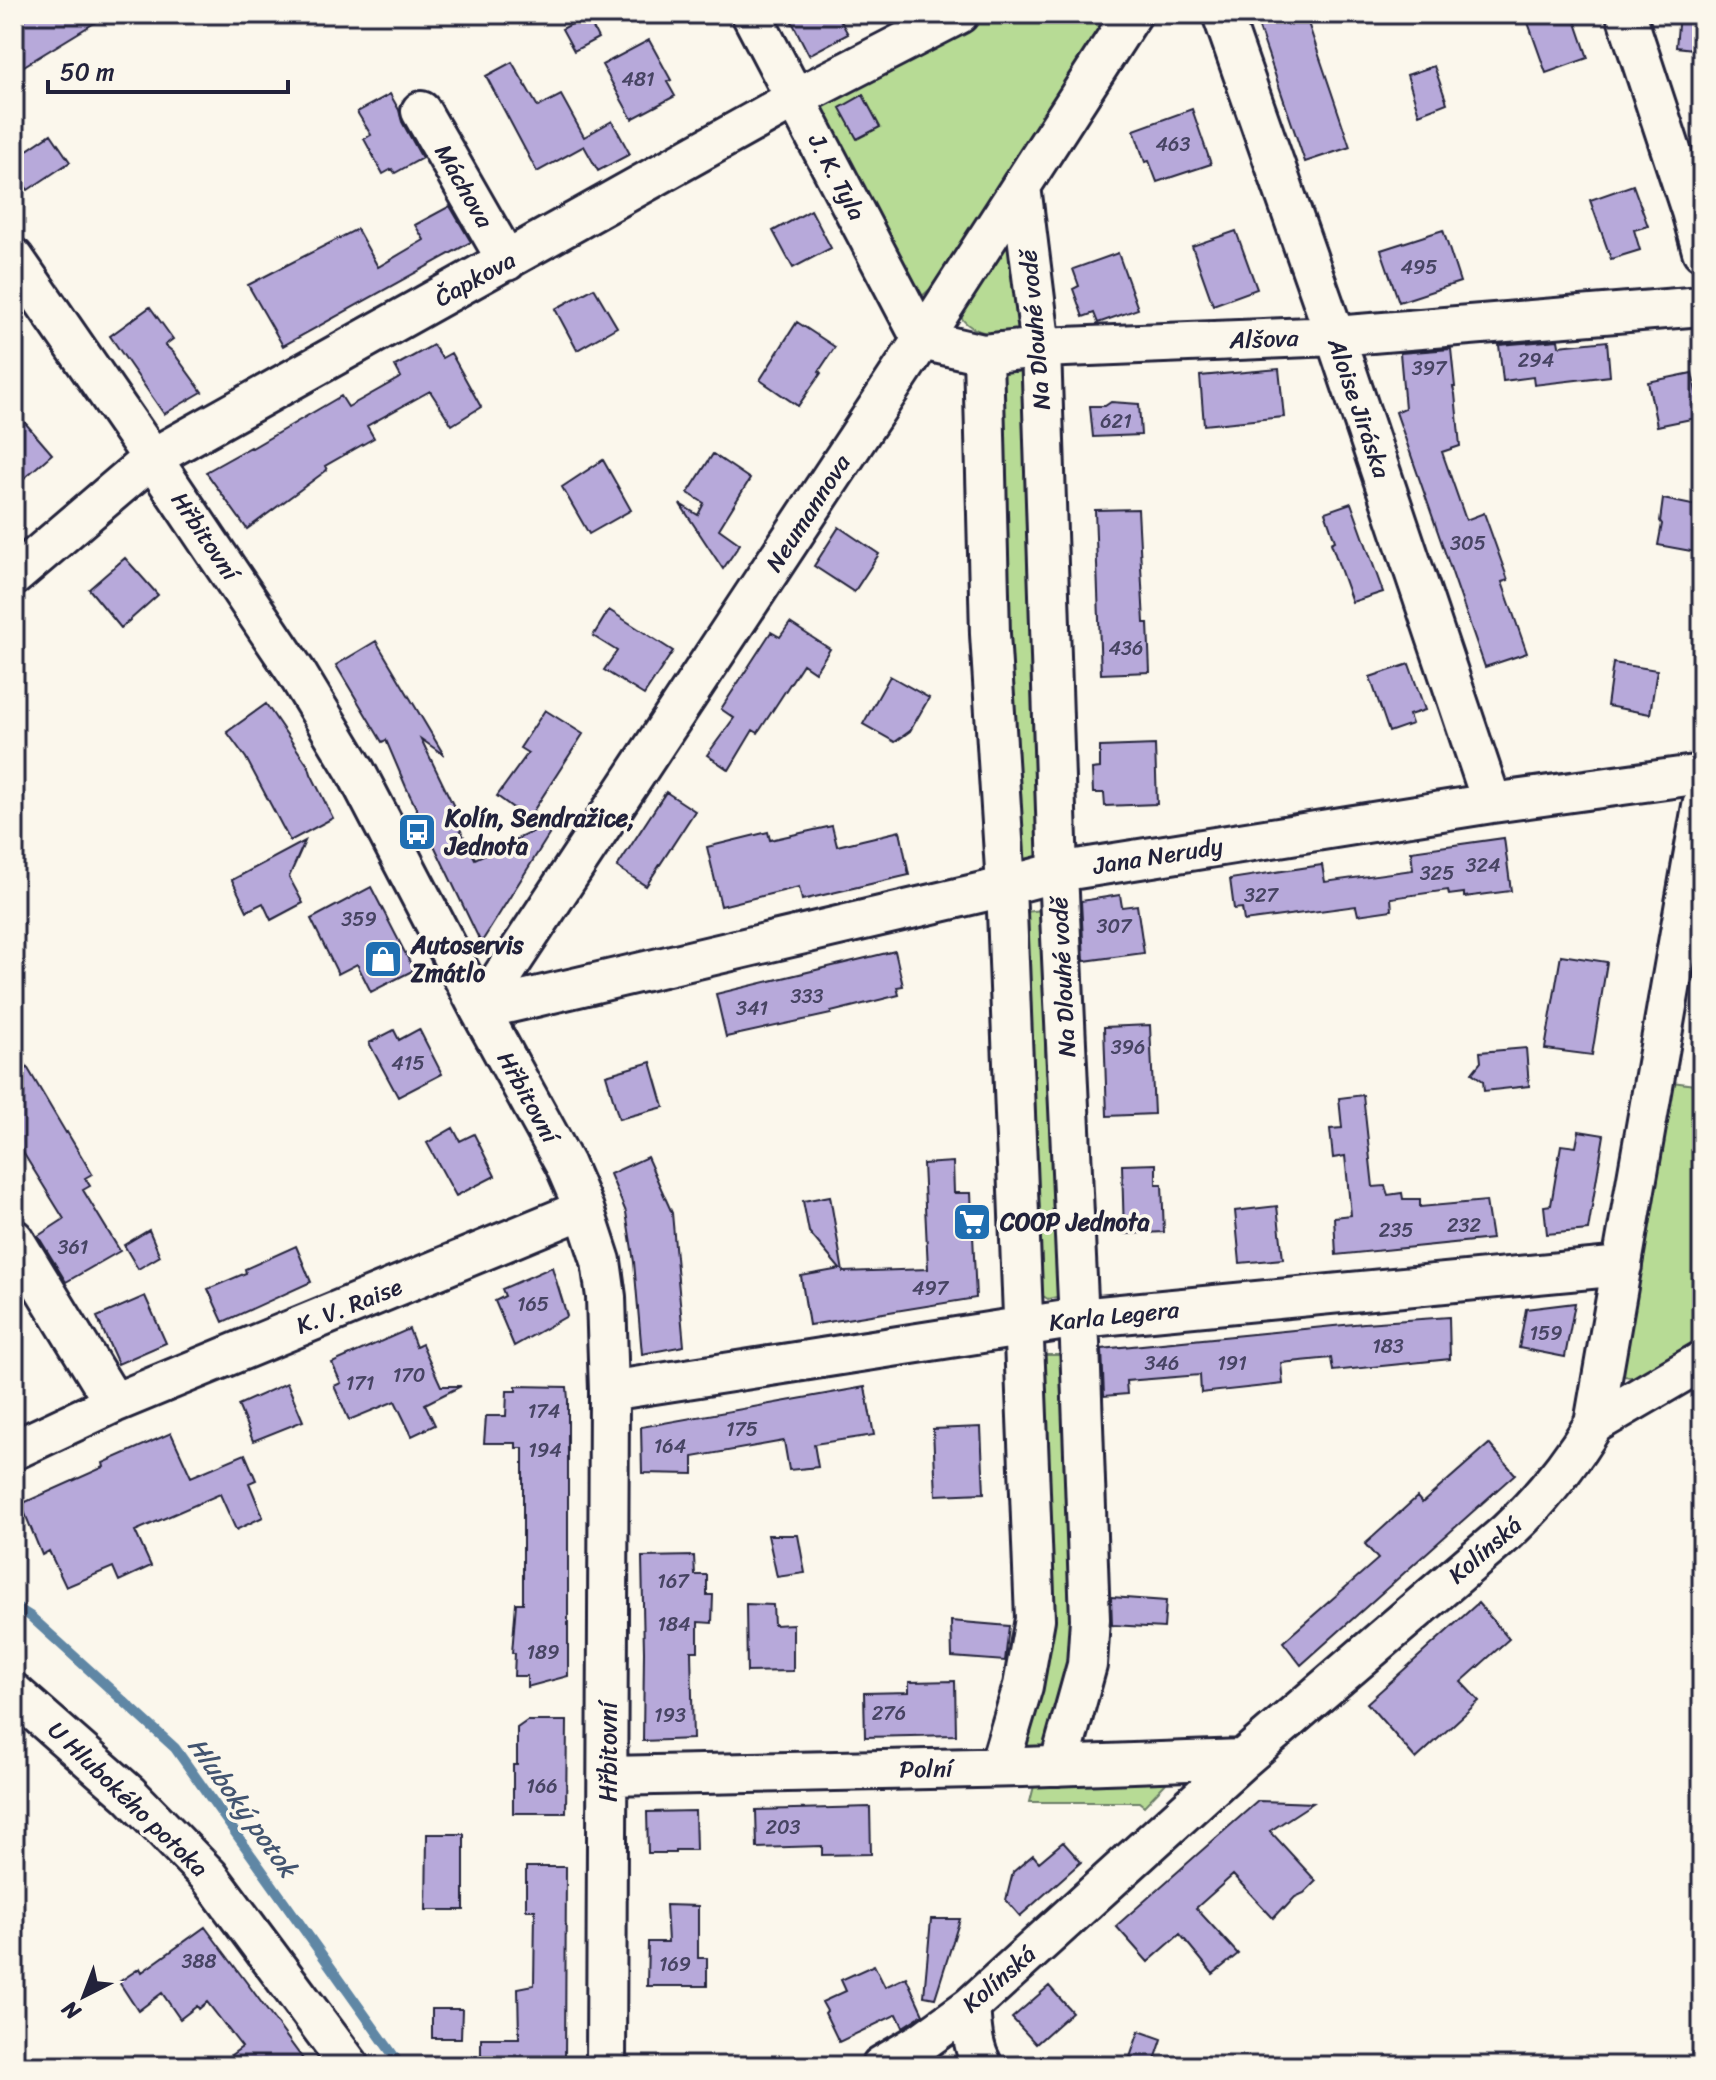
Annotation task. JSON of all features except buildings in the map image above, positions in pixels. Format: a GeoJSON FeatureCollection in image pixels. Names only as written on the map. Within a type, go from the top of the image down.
{"type":"FeatureCollection","features":[{"type":"Feature","properties":{"kind":"street","name":"J. K. Tyla"},"geometry":{"type":"LineString","coordinates":[[751,14],[922,340]]}},
{"type":"Feature","properties":{"kind":"street","name":"Čapkova"},"geometry":{"type":"LineString","coordinates":[[14,576],[152,458],[796,98],[959,14]]}},
{"type":"Feature","properties":{"kind":"street","name":"Neumannova"},"geometry":{"type":"LineString","coordinates":[[480,1010],[922,340],[1132,14]]}},
{"type":"Feature","properties":{"kind":"street","name":"Aloise Jiráska"},"geometry":{"type":"LineString","coordinates":[[1222,14],[1335,336],[1492,803]]}},
{"type":"Feature","properties":{"kind":"street"},"geometry":{"type":"LineString","coordinates":[[1626,14],[1702,251]]}},
{"type":"Feature","properties":{"kind":"street","name":"Máchova"},"geometry":{"type":"LineString","coordinates":[[421,111],[507,261]]}},
{"type":"Feature","properties":{"kind":"street","name":"Na Dlouhé vodě"},"geometry":{"type":"LineString","coordinates":[[1021,186],[1041,348],[1058,872],[1090,1619],[1087,1665],[1059,1766]]}},
{"type":"Feature","properties":{"kind":"street","name":"Hřbitovní"},"geometry":{"type":"LineString","coordinates":[[14,258],[296,672],[355,770],[565,1165],[584,1209],[601,1261],[606,1297],[609,1391],[606,2066]]}},
{"type":"Feature","properties":{"kind":"street","name":"Alšova"},"geometry":{"type":"LineString","coordinates":[[922,340],[983,354],[1041,348],[1335,336],[1702,306]]}},
{"type":"Feature","properties":{"kind":"street"},"geometry":{"type":"LineString","coordinates":[[983,354],[990,634],[1006,886],[1035,1619],[1023,1686],[999,1767]]}},
{"type":"Feature","properties":{"kind":"street","name":"Jana Nerudy"},"geometry":{"type":"LineString","coordinates":[[480,1010],[1058,872],[1492,803],[1702,774]]}},
{"type":"Feature","properties":{"kind":"street","name":"Kolínská"},"geometry":{"type":"LineString","coordinates":[[881,2066],[970,2007],[1243,1759],[1532,1509],[1575,1454],[1594,1424],[1695,880],[1702,806]]}},
{"type":"Feature","properties":{"kind":"street","name":"K. V. Raise"},"geometry":{"type":"LineString","coordinates":[[14,1450],[114,1403],[584,1209]]}},
{"type":"Feature","properties":{"kind":"street"},"geometry":{"type":"LineString","coordinates":[[14,1239],[114,1403]]}},
{"type":"Feature","properties":{"kind":"street","name":"Karla Legera"},"geometry":{"type":"LineString","coordinates":[[609,1391],[1079,1318],[1622,1266]]}},
{"type":"Feature","properties":{"kind":"street"},"geometry":{"type":"LineString","coordinates":[[1594,1424],[1702,1361]]}},
{"type":"Feature","properties":{"kind":"street","name":"U Hlubokého potoka"},"geometry":{"type":"LineString","coordinates":[[14,1693],[129,1794],[209,1876],[350,2066]]}},
{"type":"Feature","properties":{"kind":"street","name":"Polní"},"geometry":{"type":"LineString","coordinates":[[608,1776],[1243,1759]]}},
{"type":"Feature","properties":{"kind":"street"},"geometry":{"type":"LineString","coordinates":[[970,2007],[974,2044],[983,2066]]}},
{"type":"Feature","properties":{"kind":"green space"},"geometry":{"type":"Polygon","coordinates":[[[982,14],[1114,14],[930,289],[920,298],[817,119],[819,99],[982,14]]]}},
{"type":"Feature","properties":{"kind":"green space"},"geometry":{"type":"Polygon","coordinates":[[[1011,243],[1026,321],[1020,332],[984,332],[968,325],[958,311],[1003,244],[1011,243]]]}},
{"type":"Feature","properties":{"kind":"green space"},"geometry":{"type":"Polygon","coordinates":[[[1018,367],[1026,370],[1045,854],[1032,863],[1016,861],[997,371],[1018,367]]]}},
{"type":"Feature","properties":{"kind":"green space"},"geometry":{"type":"Polygon","coordinates":[[[1050,909],[1055,1044],[1045,1045],[1046,1073],[1056,1075],[1061,1296],[1048,1299],[1040,1289],[1026,912],[1050,909]]]}},
{"type":"Feature","properties":{"kind":"green space"},"geometry":{"type":"Polygon","coordinates":[[[1672,1082],[1702,1086],[1702,1345],[1646,1379],[1624,1376],[1617,1358],[1672,1082]]]}},
{"type":"Feature","properties":{"kind":"green space"},"geometry":{"type":"Polygon","coordinates":[[[1032,1348],[1044,1348],[1044,1355],[1060,1355],[1061,1349],[1067,1349],[1079,1656],[1051,1747],[1028,1749],[1020,1744],[1032,1348]]]}},
{"type":"Feature","properties":{"kind":"green space"},"geometry":{"type":"Polygon","coordinates":[[[1169,1780],[1144,1806],[1139,1802],[1030,1802],[1034,1786],[1169,1780]]]}},
{"type":"Feature","properties":{"kind":"waterway","name":"Hluboký potok"},"geometry":{"type":"LineString","coordinates":[[14,1606],[30,1616],[175,1748],[401,2066]]}},
{"type":"Feature","properties":{"kind":"place","name":"Kolín, Sendražice, Jednota"},"geometry":{"type":"Point","coordinates":[417,832]}},
{"type":"Feature","properties":{"kind":"place","name":"Autoservis Zmátlo"},"geometry":{"type":"Point","coordinates":[383,959]}},
{"type":"Feature","properties":{"kind":"place","name":"COOP Jednota"},"geometry":{"type":"Point","coordinates":[972,1222]}}]}
